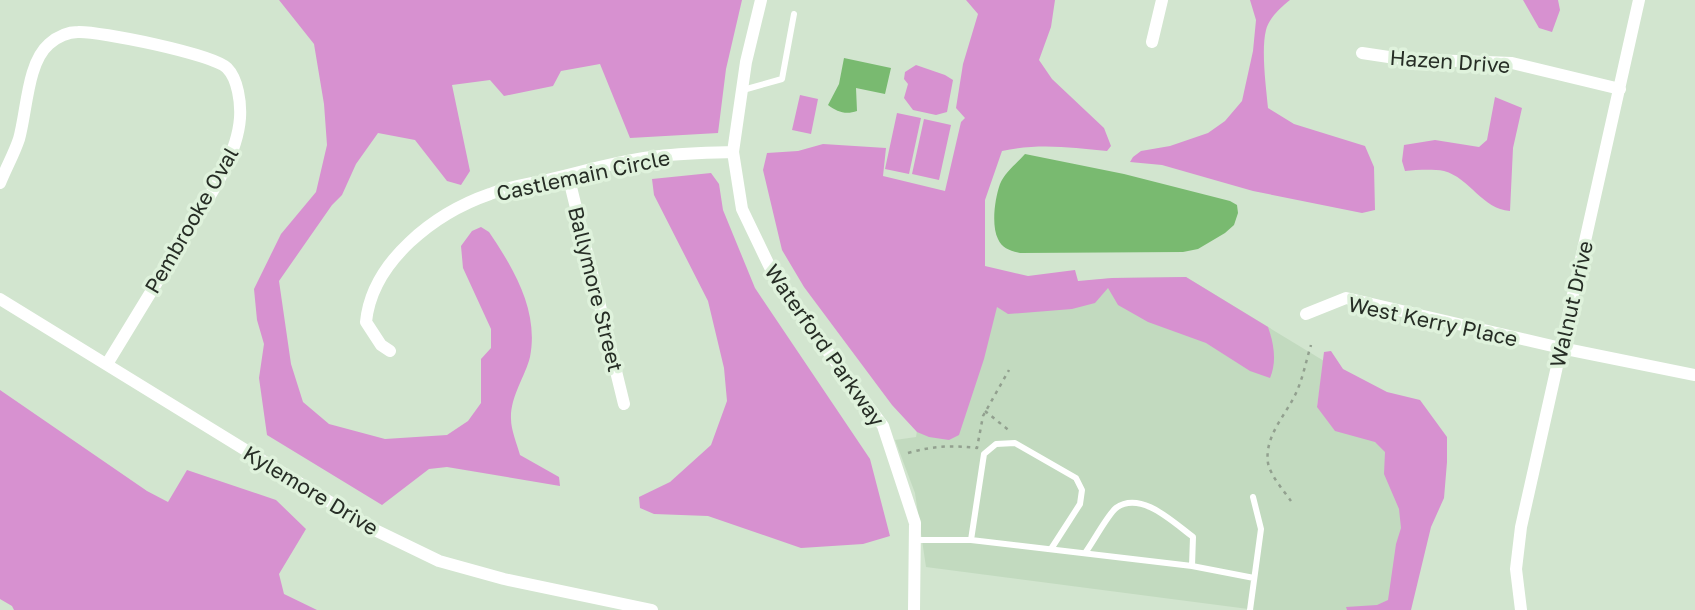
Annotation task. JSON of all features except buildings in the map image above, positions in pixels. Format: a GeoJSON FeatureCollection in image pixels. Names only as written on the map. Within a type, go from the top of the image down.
{"type":"FeatureCollection","features":[{"type":"Feature","properties":{"kind":"street","name":"Waterford Parkway"},"geometry":{"type":"LineString","coordinates":[[761,0],[746,62],[733,152],[742,209],[778,285],[884,426],[915,523],[914,610]]}},
{"type":"Feature","properties":{"kind":"street"},"geometry":{"type":"LineString","coordinates":[[1152,42],[1162,0]]}},
{"type":"Feature","properties":{"kind":"street","name":"Walnut Drive"},"geometry":{"type":"LineString","coordinates":[[1521,610],[1517,569],[1521,527],[1639,0]]}},
{"type":"Feature","properties":{"kind":"street","name":"Pembrooke Oval"},"geometry":{"type":"LineString","coordinates":[[0,183],[19,139],[35,66],[47,45],[61,35],[77,32],[97,33],[205,57],[227,68],[237,87],[240,116],[237,140],[196,217],[107,364]]}},
{"type":"Feature","properties":{"kind":"street","name":"Hazen Drive"},"geometry":{"type":"LineString","coordinates":[[1362,53],[1402,59],[1513,63],[1620,89]]}},
{"type":"Feature","properties":{"kind":"street","name":"Castlemain Circle"},"geometry":{"type":"LineString","coordinates":[[390,351],[381,345],[366,322],[368,304],[383,273],[404,248],[444,215],[490,194],[653,156],[733,152]]}},
{"type":"Feature","properties":{"kind":"street","name":"Ballymore Street"},"geometry":{"type":"LineString","coordinates":[[568,175],[624,404]]}},
{"type":"Feature","properties":{"kind":"street","name":"West Kerry Place"},"geometry":{"type":"LineString","coordinates":[[1306,314],[1346,298],[1561,348],[1695,375]]}},
{"type":"Feature","properties":{"kind":"street","name":"Kylemore Drive"},"geometry":{"type":"LineString","coordinates":[[0,299],[377,531],[439,561],[504,579],[652,610]]}},
{"type":"Feature","properties":{"kind":"lane"},"geometry":{"type":"LineString","coordinates":[[742,91],[782,79],[794,15]]}},
{"type":"Feature","properties":{"kind":"lane"},"geometry":{"type":"LineString","coordinates":[[971,540],[984,454],[996,444],[1015,443],[1076,478],[1082,490],[1080,504],[1051,550]]}},
{"type":"Feature","properties":{"kind":"lane"},"geometry":{"type":"LineString","coordinates":[[1250,610],[1261,529],[1253,497]]}},
{"type":"Feature","properties":{"kind":"lane"},"geometry":{"type":"LineString","coordinates":[[1085,554],[1117,508],[1136,502],[1152,508],[1193,537],[1192,566]]}},
{"type":"Feature","properties":{"kind":"lane"},"geometry":{"type":"LineString","coordinates":[[916,540],[971,540],[1192,566],[1254,578]]}},
{"type":"Feature","properties":{"kind":"path"},"geometry":{"type":"LineString","coordinates":[[1291,501],[1268,466],[1268,446],[1276,425],[1288,410],[1297,390],[1311,345]]}},
{"type":"Feature","properties":{"kind":"path"},"geometry":{"type":"LineString","coordinates":[[908,453],[942,446],[978,448],[985,411],[1009,370]]}},
{"type":"Feature","properties":{"kind":"path"},"geometry":{"type":"LineString","coordinates":[[985,411],[1011,432]]}},
{"type":"Feature","properties":{"kind":"shaded area"},"geometry":{"type":"Polygon","coordinates":[[[279,0],[742,0],[726,69],[718,133],[630,138],[600,64],[561,71],[553,86],[504,96],[490,80],[452,85],[470,171],[461,185],[447,181],[415,140],[378,133],[356,164],[342,195],[332,205],[279,281],[291,364],[303,402],[329,424],[385,439],[447,435],[468,421],[481,403],[481,359],[491,348],[491,329],[463,268],[461,246],[472,231],[481,227],[489,232],[522,291],[531,323],[530,357],[511,411],[513,432],[520,455],[559,477],[560,486],[447,467],[429,469],[382,505],[267,435],[259,378],[264,344],[257,320],[254,289],[281,234],[316,192],[327,145],[324,104],[314,44],[279,0]]]}},
{"type":"Feature","properties":{"kind":"shaded area"},"geometry":{"type":"Polygon","coordinates":[[[966,0],[1055,0],[1051,27],[1039,60],[1052,79],[1104,128],[1111,146],[1107,151],[1041,146],[1002,151],[985,200],[985,266],[1028,276],[1075,270],[1078,281],[1186,277],[1268,327],[1274,353],[1270,378],[1250,371],[1206,343],[1148,322],[1118,305],[1108,288],[1095,303],[1072,309],[1008,314],[997,307],[984,359],[959,435],[949,440],[917,432],[892,405],[804,287],[782,250],[763,170],[767,153],[798,151],[823,144],[886,148],[883,176],[945,191],[961,122],[965,118],[956,108],[963,64],[978,14],[966,0]]]}},
{"type":"Feature","properties":{"kind":"shaded area"},"geometry":{"type":"Polygon","coordinates":[[[1250,0],[1290,0],[1279,9],[1266,30],[1264,58],[1268,108],[1294,124],[1365,146],[1374,167],[1375,210],[1362,213],[1253,191],[1162,165],[1130,162],[1141,151],[1170,146],[1208,133],[1225,121],[1242,101],[1253,51],[1256,20],[1250,0]]]}},
{"type":"Feature","properties":{"kind":"shaded area"},"geometry":{"type":"Polygon","coordinates":[[[1523,0],[1558,0],[1560,10],[1552,32],[1539,28],[1523,0]]]}},
{"type":"Feature","properties":{"kind":"shaded area"},"geometry":{"type":"Polygon","coordinates":[[[844,58],[891,68],[885,94],[856,88],[857,111],[849,113],[828,105],[839,84],[844,58]]]}},
{"type":"Feature","properties":{"kind":"shaded area"},"geometry":{"type":"Polygon","coordinates":[[[916,65],[953,80],[947,112],[936,115],[913,110],[904,98],[908,84],[904,79],[905,72],[916,65]]]}},
{"type":"Feature","properties":{"kind":"shaded area"},"geometry":{"type":"Polygon","coordinates":[[[800,95],[818,99],[811,134],[792,130],[800,95]]]}},
{"type":"Feature","properties":{"kind":"shaded area"},"geometry":{"type":"Polygon","coordinates":[[[1495,97],[1522,108],[1513,148],[1510,211],[1492,205],[1461,180],[1444,171],[1405,171],[1402,161],[1404,145],[1435,140],[1479,147],[1487,140],[1495,97]]]}},
{"type":"Feature","properties":{"kind":"shaded area"},"geometry":{"type":"Polygon","coordinates":[[[897,113],[921,118],[909,174],[885,169],[897,113]]]}},
{"type":"Feature","properties":{"kind":"shaded area"},"geometry":{"type":"Polygon","coordinates":[[[924,119],[951,125],[939,180],[912,174],[924,119]]]}},
{"type":"Feature","properties":{"kind":"shaded area"},"geometry":{"type":"Polygon","coordinates":[[[1025,154],[1124,174],[1230,201],[1237,205],[1238,213],[1234,225],[1225,233],[1198,249],[1183,252],[1016,252],[1004,247],[998,239],[995,212],[1002,180],[1025,154]]]}},
{"type":"Feature","properties":{"kind":"shaded area"},"geometry":{"type":"Polygon","coordinates":[[[711,173],[719,184],[723,210],[755,288],[870,459],[890,536],[863,544],[801,548],[708,516],[654,514],[640,508],[639,497],[670,482],[711,445],[727,401],[724,368],[708,301],[654,195],[652,179],[711,173]]]}},
{"type":"Feature","properties":{"kind":"shaded area"},"geometry":{"type":"Polygon","coordinates":[[[1186,277],[1324,361],[1317,406],[1401,450],[1416,511],[1400,610],[1256,610],[926,567],[915,493],[895,440],[916,437],[939,297],[1112,278],[1186,277]]]}},
{"type":"Feature","properties":{"kind":"shaded area"},"geometry":{"type":"Polygon","coordinates":[[[1331,351],[1343,369],[1387,392],[1420,400],[1447,437],[1444,498],[1431,527],[1411,610],[1347,610],[1346,607],[1377,605],[1388,600],[1401,528],[1399,509],[1384,474],[1385,452],[1375,442],[1335,431],[1317,407],[1324,352],[1331,351]]]}},
{"type":"Feature","properties":{"kind":"shaded area"},"geometry":{"type":"Polygon","coordinates":[[[0,390],[147,491],[168,502],[187,470],[276,500],[306,529],[279,574],[284,594],[317,610],[14,610],[0,599],[0,390]]]}}]}
